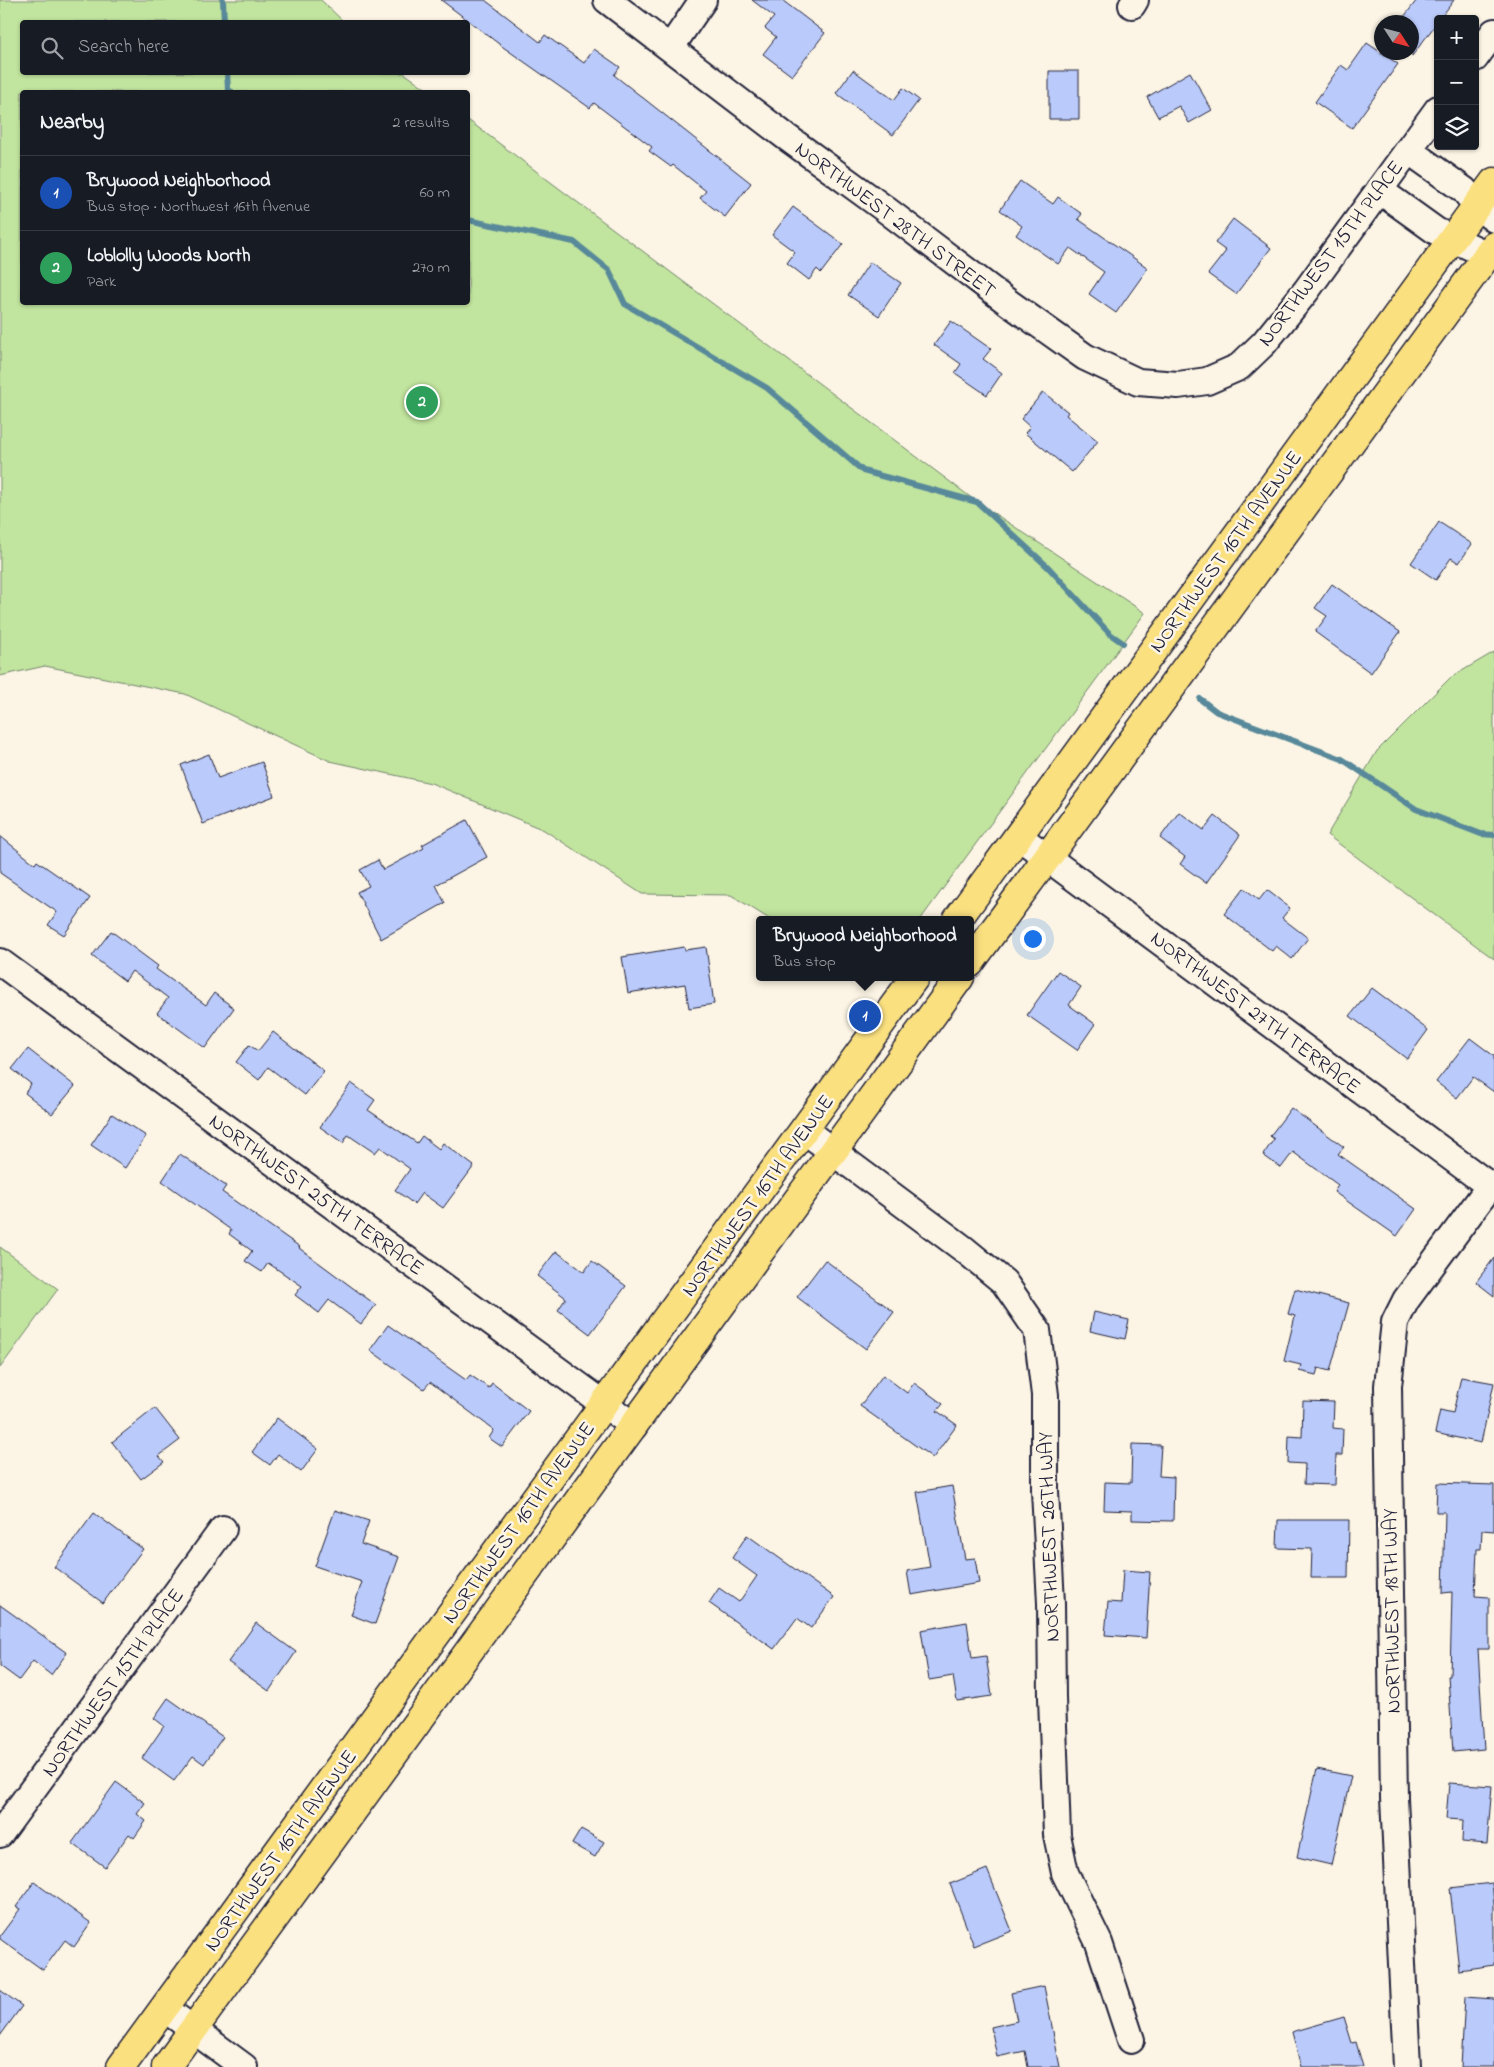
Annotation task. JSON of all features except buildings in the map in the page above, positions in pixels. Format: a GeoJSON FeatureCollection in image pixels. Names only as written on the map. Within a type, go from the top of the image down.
{"type":"FeatureCollection","features":[{"type":"Feature","properties":{"kind":"main road","name":"NORTHWEST 16TH AVENUE"},"geometry":{"type":"LineString","coordinates":[[960,916],[1452,239],[1485,213],[1494,182]]}},
{"type":"Feature","properties":{"kind":"main road","name":"NORTHWEST 16TH AVENUE"},"geometry":{"type":"LineString","coordinates":[[974,957],[1491,250]]}},
{"type":"Feature","properties":{"kind":"main road"},"geometry":{"type":"LineString","coordinates":[[1241,530],[1270,550]]}},
{"type":"Feature","properties":{"kind":"main road","name":"NORTHWEST 16TH AVENUE"},"geometry":{"type":"LineString","coordinates":[[121,2067],[912,981]]}},
{"type":"Feature","properties":{"kind":"main road","name":"NORTHWEST 16TH AVENUE"},"geometry":{"type":"LineString","coordinates":[[166,2067],[957,981]]}},
{"type":"Feature","properties":{"kind":"main road"},"geometry":{"type":"LineString","coordinates":[[388,1702],[418,1723]]}},
{"type":"Feature","properties":{"kind":"street","name":"NORTHWEST 28TH STREET"},"geometry":{"type":"LineString","coordinates":[[607,0],[671,47],[710,80],[1009,303],[1085,357],[1138,382],[1178,385],[1207,381]]}},
{"type":"Feature","properties":{"kind":"street"},"geometry":{"type":"LineString","coordinates":[[671,47],[702,0]]}},
{"type":"Feature","properties":{"kind":"street"},"geometry":{"type":"LineString","coordinates":[[1479,53],[1494,32]]}},
{"type":"Feature","properties":{"kind":"street","name":"NORTHWEST 15TH PLACE"},"geometry":{"type":"LineString","coordinates":[[1207,381],[1239,367],[1264,343],[1306,291],[1434,114]]}},
{"type":"Feature","properties":{"kind":"street"},"geometry":{"type":"LineString","coordinates":[[1408,150],[1464,190],[1485,213]]}},
{"type":"Feature","properties":{"kind":"street"},"geometry":{"type":"LineString","coordinates":[[1379,190],[1436,231],[1452,239],[1491,250]]}},
{"type":"Feature","properties":{"kind":"street","name":"NORTHWEST 27TH TERRACE"},"geometry":{"type":"LineString","coordinates":[[1018,836],[1492,1187]]}},
{"type":"Feature","properties":{"kind":"street","name":"NORTHWEST 25TH TERRACE"},"geometry":{"type":"LineString","coordinates":[[0,962],[634,1426]]}},
{"type":"Feature","properties":{"kind":"street","name":"NORTHWEST 26TH WAY"},"geometry":{"type":"LineString","coordinates":[[804,1130],[965,1250],[1004,1282],[1036,1330],[1045,1395],[1045,1491],[1051,1603],[1057,1835],[1065,1874],[1099,1943],[1131,2040]]}},
{"type":"Feature","properties":{"kind":"street","name":"NORTHWEST 18TH WAY"},"geometry":{"type":"LineString","coordinates":[[1406,2067],[1394,1798],[1388,1386],[1395,1322],[1406,1300],[1492,1187]]}},
{"type":"Feature","properties":{"kind":"street","name":"NORTHWEST 15TH PLACE"},"geometry":{"type":"LineString","coordinates":[[0,1834],[223,1529]]}},
{"type":"Feature","properties":{"kind":"street"},"geometry":{"type":"LineString","coordinates":[[164,2008],[244,2067]]}},
{"type":"Feature","properties":{"kind":"green space"},"geometry":{"type":"Polygon","coordinates":[[[0,0],[321,0],[342,20],[20,20],[20,75],[407,75],[428,90],[20,90],[20,305],[470,305],[470,122],[977,502],[1145,613],[923,916],[765,916],[731,895],[642,894],[544,830],[431,783],[330,761],[185,694],[45,666],[0,676],[0,0]]]}},
{"type":"Feature","properties":{"kind":"green space"},"geometry":{"type":"Polygon","coordinates":[[[1494,652],[1494,959],[1327,835],[1377,751],[1450,678],[1494,652]]]}},
{"type":"Feature","properties":{"kind":"green space"},"geometry":{"type":"Polygon","coordinates":[[[0,1247],[58,1289],[0,1368],[0,1247]]]}},
{"type":"Feature","properties":{"kind":"waterway"},"geometry":{"type":"LineString","coordinates":[[223,0],[224,20]]}},
{"type":"Feature","properties":{"kind":"waterway"},"geometry":{"type":"LineString","coordinates":[[227,75],[228,90]]}},
{"type":"Feature","properties":{"kind":"waterway"},"geometry":{"type":"LineString","coordinates":[[470,220],[574,242],[609,270],[625,304],[767,388],[863,471],[977,502],[1048,567],[1110,634],[1123,643]]}},
{"type":"Feature","properties":{"kind":"waterway"},"geometry":{"type":"LineString","coordinates":[[1200,699],[1217,712],[1342,759],[1416,809],[1481,834],[1494,835]]}},
{"type":"Feature","properties":{"kind":"place","name":"Loblolly Woods North"},"geometry":{"type":"Point","coordinates":[422,402]}},
{"type":"Feature","properties":{"kind":"place","name":"Brywood Neighborhood"},"geometry":{"type":"Point","coordinates":[865,1016]}}]}
